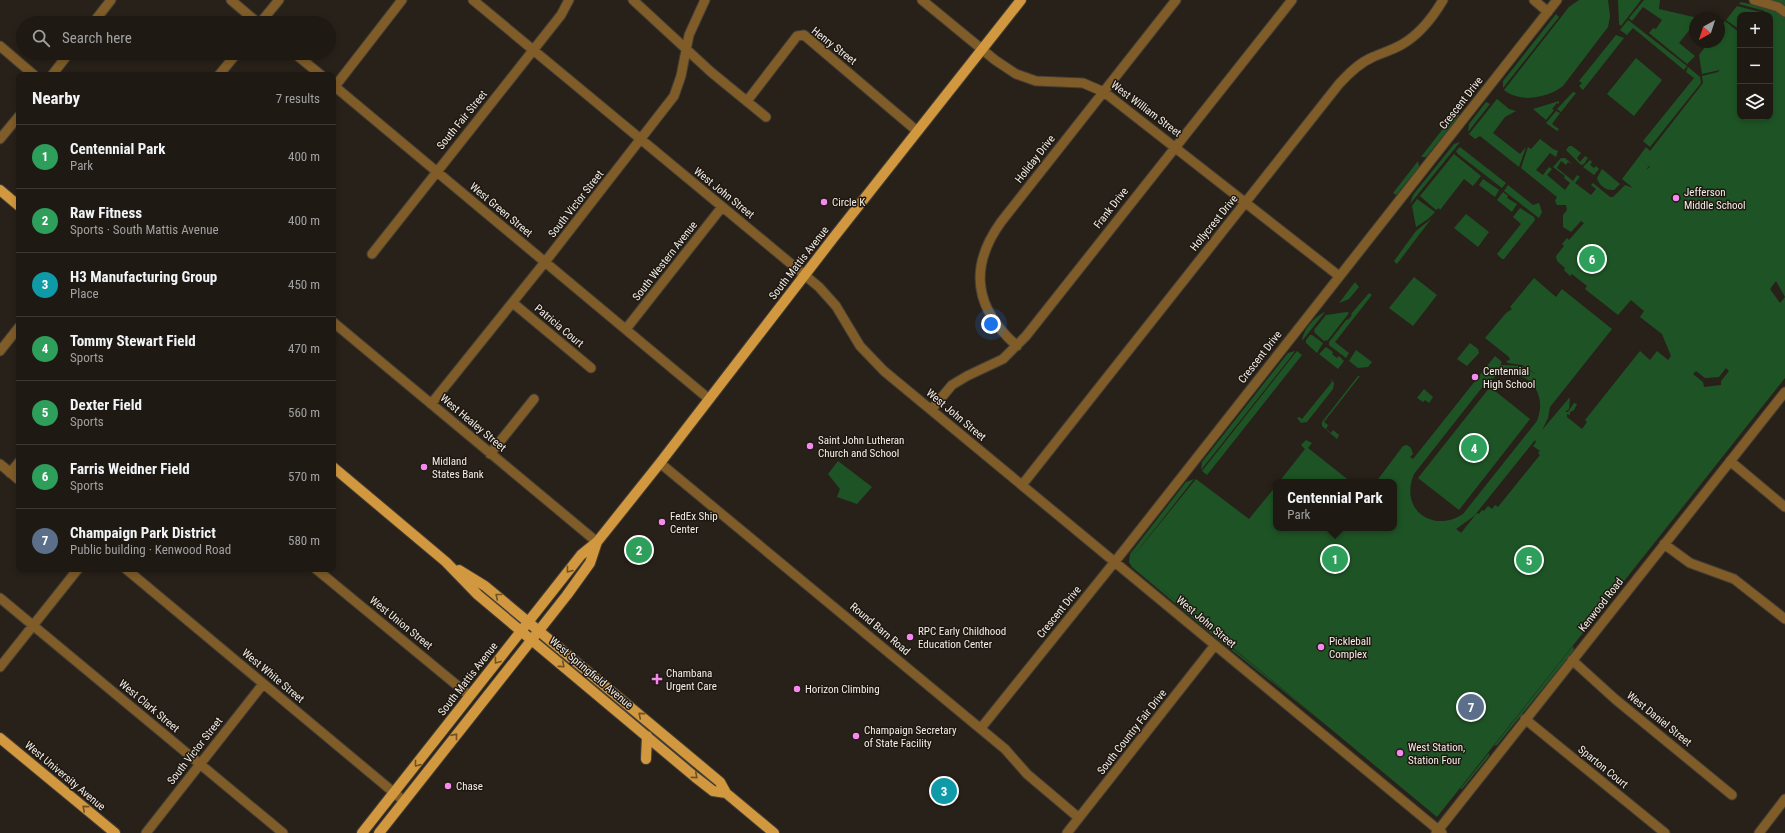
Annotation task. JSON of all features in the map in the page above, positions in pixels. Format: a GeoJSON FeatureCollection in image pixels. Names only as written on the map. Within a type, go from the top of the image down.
{"type":"FeatureCollection","features":[{"type":"Feature","properties":{"kind":"main road","name":"South Mattis Avenue"},"geometry":{"type":"LineString","coordinates":[[362,833],[581,555],[597,542],[660,463],[804,275],[1021,0]]}},
{"type":"Feature","properties":{"kind":"main road"},"geometry":{"type":"LineString","coordinates":[[0,191],[16,204]]}},
{"type":"Feature","properties":{"kind":"main road","name":"West Springfield Avenue"},"geometry":{"type":"LineString","coordinates":[[336,470],[446,562],[478,595],[713,791],[726,793]]}},
{"type":"Feature","properties":{"kind":"main road","name":"South Mattis Avenue"},"geometry":{"type":"LineString","coordinates":[[379,833],[540,630],[590,563],[597,542]]}},
{"type":"Feature","properties":{"kind":"main road","name":"West Springfield Avenue"},"geometry":{"type":"LineString","coordinates":[[446,562],[485,586],[540,630],[720,782],[726,793],[774,833]]}},
{"type":"Feature","properties":{"kind":"main road"},"geometry":{"type":"LineString","coordinates":[[646,759],[647,736]]}},
{"type":"Feature","properties":{"kind":"main road","name":"West University Avenue"},"geometry":{"type":"LineString","coordinates":[[0,738],[115,833]]}},
{"type":"Feature","properties":{"kind":"street"},"geometry":{"type":"LineString","coordinates":[[98,16],[111,0]]}},
{"type":"Feature","properties":{"kind":"street"},"geometry":{"type":"LineString","coordinates":[[231,0],[251,16]]}},
{"type":"Feature","properties":{"kind":"street"},"geometry":{"type":"LineString","coordinates":[[266,16],[279,0]]}},
{"type":"Feature","properties":{"kind":"street"},"geometry":{"type":"LineString","coordinates":[[336,84],[402,0]]}},
{"type":"Feature","properties":{"kind":"street","name":"West John Street"},"geometry":{"type":"LineString","coordinates":[[473,0],[804,275],[828,297],[853,335],[871,358],[931,410],[1438,832]]}},
{"type":"Feature","properties":{"kind":"street","name":"South Fair Street"},"geometry":{"type":"LineString","coordinates":[[372,254],[561,15],[569,0]]}},
{"type":"Feature","properties":{"kind":"street"},"geometry":{"type":"LineString","coordinates":[[633,0],[686,50],[766,117]]}},
{"type":"Feature","properties":{"kind":"street","name":"South Victor Street"},"geometry":{"type":"LineString","coordinates":[[431,404],[546,262],[674,96],[681,76],[692,29],[705,0]]}},
{"type":"Feature","properties":{"kind":"street","name":"West William Street"},"geometry":{"type":"LineString","coordinates":[[922,0],[1007,69],[1036,81],[1083,83],[1104,92],[1175,146],[1339,276]]}},
{"type":"Feature","properties":{"kind":"street","name":"Holiday Drive"},"geometry":{"type":"LineString","coordinates":[[1017,346],[997,326],[986,308],[981,288],[982,256],[987,244],[1001,222],[1176,0]]}},
{"type":"Feature","properties":{"kind":"street","name":"Frank Drive"},"geometry":{"type":"LineString","coordinates":[[931,410],[952,385],[998,362],[1017,346],[1292,0]]}},
{"type":"Feature","properties":{"kind":"street","name":"Hollycrest Drive"},"geometry":{"type":"LineString","coordinates":[[1022,485],[1350,72],[1365,60],[1394,49],[1411,39],[1431,18],[1443,0]]}},
{"type":"Feature","properties":{"kind":"street"},"geometry":{"type":"LineString","coordinates":[[1534,0],[1548,12]]}},
{"type":"Feature","properties":{"kind":"street","name":"Crescent Drive"},"geometry":{"type":"LineString","coordinates":[[981,728],[1115,562],[1557,0]]}},
{"type":"Feature","properties":{"kind":"street"},"geometry":{"type":"LineString","coordinates":[[1754,0],[1778,7],[1785,12]]}},
{"type":"Feature","properties":{"kind":"street","name":"Henry Street"},"geometry":{"type":"LineString","coordinates":[[747,101],[797,36],[804,35],[917,131]]}},
{"type":"Feature","properties":{"kind":"street"},"geometry":{"type":"LineString","coordinates":[[0,46],[16,60]]}},
{"type":"Feature","properties":{"kind":"street"},"geometry":{"type":"LineString","coordinates":[[16,60],[30,72]]}},
{"type":"Feature","properties":{"kind":"street"},"geometry":{"type":"LineString","coordinates":[[54,72],[64,60]]}},
{"type":"Feature","properties":{"kind":"street"},"geometry":{"type":"LineString","coordinates":[[221,72],[231,60]]}},
{"type":"Feature","properties":{"kind":"street"},"geometry":{"type":"LineString","coordinates":[[302,60],[316,72]]}},
{"type":"Feature","properties":{"kind":"street","name":"West Green Street"},"geometry":{"type":"LineString","coordinates":[[336,89],[709,399]]}},
{"type":"Feature","properties":{"kind":"street"},"geometry":{"type":"LineString","coordinates":[[0,139],[16,120]]}},
{"type":"Feature","properties":{"kind":"street","name":"South Western Avenue"},"geometry":{"type":"LineString","coordinates":[[626,329],[722,207]]}},
{"type":"Feature","properties":{"kind":"street","name":"Patricia Court"},"geometry":{"type":"LineString","coordinates":[[513,303],[591,368]]}},
{"type":"Feature","properties":{"kind":"street","name":"West Healey Street"},"geometry":{"type":"LineString","coordinates":[[336,325],[597,542]]}},
{"type":"Feature","properties":{"kind":"street"},"geometry":{"type":"LineString","coordinates":[[0,351],[16,331]]}},
{"type":"Feature","properties":{"kind":"street","name":"Kenwood Road"},"geometry":{"type":"LineString","coordinates":[[1438,832],[1572,660],[1785,392]]}},
{"type":"Feature","properties":{"kind":"street"},"geometry":{"type":"LineString","coordinates":[[490,454],[534,400]]}},
{"type":"Feature","properties":{"kind":"street"},"geometry":{"type":"LineString","coordinates":[[1730,461],[1785,507]]}},
{"type":"Feature","properties":{"kind":"street","name":"Round Barn Road"},"geometry":{"type":"LineString","coordinates":[[660,463],[981,728],[1005,749],[1032,778],[1079,818]]}},
{"type":"Feature","properties":{"kind":"street"},"geometry":{"type":"LineString","coordinates":[[0,464],[16,478]]}},
{"type":"Feature","properties":{"kind":"street"},"geometry":{"type":"LineString","coordinates":[[10,473],[16,466]]}},
{"type":"Feature","properties":{"kind":"street"},"geometry":{"type":"LineString","coordinates":[[1664,544],[1690,563],[1734,579],[1785,619]]}},
{"type":"Feature","properties":{"kind":"street"},"geometry":{"type":"LineString","coordinates":[[0,667],[76,572]]}},
{"type":"Feature","properties":{"kind":"street","name":"West White Street"},"geometry":{"type":"LineString","coordinates":[[130,572],[404,801]]}},
{"type":"Feature","properties":{"kind":"street","name":"West Union Street"},"geometry":{"type":"LineString","coordinates":[[320,572],[470,696]]}},
{"type":"Feature","properties":{"kind":"street","name":"West Clark Street"},"geometry":{"type":"LineString","coordinates":[[0,598],[282,833]]}},
{"type":"Feature","properties":{"kind":"street","name":"South Country Fair Drive"},"geometry":{"type":"LineString","coordinates":[[1067,833],[1215,645]]}},
{"type":"Feature","properties":{"kind":"street","name":"West Daniel Street"},"geometry":{"type":"LineString","coordinates":[[1572,660],[1615,699],[1732,795]]}},
{"type":"Feature","properties":{"kind":"street","name":"South Victor Street"},"geometry":{"type":"LineString","coordinates":[[146,833],[264,684]]}},
{"type":"Feature","properties":{"kind":"street","name":"Sparton Court"},"geometry":{"type":"LineString","coordinates":[[1525,720],[1665,833]]}},
{"type":"Feature","properties":{"kind":"street"},"geometry":{"type":"LineString","coordinates":[[1759,833],[1785,799]]}},
{"type":"Feature","properties":{"kind":"green space"},"geometry":{"type":"Polygon","coordinates":[[[1579,0],[1608,0],[1610,16],[1608,27],[1563,86],[1550,94],[1526,98],[1518,97],[1504,90],[1569,7],[1579,0]]]}},
{"type":"Feature","properties":{"kind":"green space"},"geometry":{"type":"Polygon","coordinates":[[[1618,0],[1641,0],[1621,26],[1619,24],[1618,0]]]}},
{"type":"Feature","properties":{"kind":"green space"},"geometry":{"type":"Polygon","coordinates":[[[1644,0],[1660,0],[1659,9],[1689,16],[1689,30],[1679,43],[1695,56],[1687,64],[1649,33],[1653,28],[1656,29],[1662,20],[1643,7],[1632,21],[1629,18],[1644,0]]]}},
{"type":"Feature","properties":{"kind":"green space"},"geometry":{"type":"Polygon","coordinates":[[[1771,0],[1785,0],[1785,297],[1785,378],[1437,817],[1145,575],[1214,633],[1213,635],[1132,567],[1129,562],[1130,554],[1186,482],[1194,479],[1131,559],[1196,479],[1249,519],[1273,490],[1273,531],[1397,531],[1397,479],[1378,479],[1403,446],[1407,445],[1411,448],[1413,454],[1410,457],[1413,459],[1495,356],[1502,362],[1500,365],[1521,366],[1538,375],[1522,365],[1508,363],[1506,361],[1510,360],[1509,357],[1485,338],[1506,313],[1512,309],[1510,307],[1534,278],[1556,297],[1562,289],[1612,329],[1550,407],[1548,418],[1542,430],[1570,397],[1569,409],[1565,412],[1568,412],[1574,403],[1577,404],[1574,410],[1570,412],[1570,415],[1567,414],[1567,417],[1582,429],[1587,422],[1585,420],[1640,351],[1650,360],[1657,351],[1668,360],[1671,356],[1662,334],[1640,317],[1644,311],[1631,300],[1618,315],[1585,289],[1587,286],[1572,274],[1570,276],[1564,270],[1565,268],[1557,261],[1556,256],[1564,246],[1562,244],[1567,238],[1569,240],[1584,223],[1581,221],[1571,232],[1563,227],[1563,215],[1567,210],[1566,205],[1557,205],[1555,201],[1557,197],[1521,168],[1528,147],[1531,149],[1540,139],[1558,151],[1556,157],[1550,153],[1536,170],[1543,175],[1549,167],[1552,169],[1547,175],[1565,190],[1570,183],[1564,178],[1565,176],[1553,167],[1561,158],[1565,158],[1572,164],[1568,162],[1566,165],[1561,161],[1557,168],[1573,181],[1577,175],[1580,177],[1575,183],[1591,195],[1596,189],[1591,185],[1593,183],[1610,197],[1613,197],[1625,185],[1633,188],[1622,179],[1646,147],[1650,151],[1703,83],[1702,76],[1718,72],[1720,70],[1702,74],[1699,55],[1704,48],[1725,48],[1725,21],[1737,31],[1737,120],[1773,120],[1773,12],[1764,12],[1739,4],[1741,2],[1767,8],[1773,1],[1771,0]],[[1776,281],[1770,289],[1780,303],[1785,297],[1776,281]],[[1726,368],[1719,377],[1705,378],[1696,371],[1693,374],[1703,382],[1704,387],[1721,385],[1721,381],[1729,371],[1726,368]],[[1505,373],[1496,376],[1484,385],[1414,474],[1411,487],[1411,498],[1421,515],[1440,521],[1451,519],[1463,514],[1537,421],[1540,412],[1540,403],[1535,388],[1523,377],[1505,373]],[[1535,440],[1474,516],[1456,529],[1461,533],[1477,513],[1479,514],[1482,510],[1484,511],[1488,506],[1492,509],[1495,505],[1498,507],[1540,455],[1538,453],[1540,451],[1533,446],[1536,442],[1535,440]]]}},
{"type":"Feature","properties":{"kind":"green space"},"geometry":{"type":"Polygon","coordinates":[[[1737,6],[1760,12],[1737,12],[1737,28],[1726,20],[1737,6]]]}},
{"type":"Feature","properties":{"kind":"green space"},"geometry":{"type":"Polygon","coordinates":[[[1556,14],[1559,17],[1503,88],[1503,81],[1556,14]]]}},
{"type":"Feature","properties":{"kind":"green space"},"geometry":{"type":"Polygon","coordinates":[[[1628,20],[1687,66],[1684,70],[1633,28],[1627,35],[1620,30],[1628,20]]]}},
{"type":"Feature","properties":{"kind":"green space"},"geometry":{"type":"Polygon","coordinates":[[[1616,35],[1624,38],[1583,90],[1579,86],[1582,83],[1579,81],[1616,35]]]}},
{"type":"Feature","properties":{"kind":"green space"},"geometry":{"type":"Polygon","coordinates":[[[1636,58],[1662,80],[1634,116],[1607,94],[1636,58]]]}},
{"type":"Feature","properties":{"kind":"green space"},"geometry":{"type":"Polygon","coordinates":[[[1688,67],[1700,77],[1701,83],[1650,147],[1643,141],[1694,78],[1686,72],[1688,67]]]}},
{"type":"Feature","properties":{"kind":"green space"},"geometry":{"type":"Polygon","coordinates":[[[1573,92],[1576,93],[1561,112],[1557,109],[1573,92]]]}},
{"type":"Feature","properties":{"kind":"green space"},"geometry":{"type":"Polygon","coordinates":[[[1497,99],[1509,109],[1516,111],[1505,117],[1493,133],[1520,154],[1526,147],[1519,167],[1480,136],[1475,139],[1469,134],[1497,99]]]}},
{"type":"Feature","properties":{"kind":"green space"},"geometry":{"type":"Polygon","coordinates":[[[1559,101],[1559,104],[1557,103],[1552,109],[1554,110],[1546,120],[1533,109],[1559,101]]]}},
{"type":"Feature","properties":{"kind":"green space"},"geometry":{"type":"Polygon","coordinates":[[[1486,102],[1490,104],[1468,132],[1469,124],[1486,102]]]}},
{"type":"Feature","properties":{"kind":"green space"},"geometry":{"type":"Polygon","coordinates":[[[1556,111],[1560,113],[1552,124],[1559,129],[1557,131],[1546,123],[1556,111]]]}},
{"type":"Feature","properties":{"kind":"green space"},"geometry":{"type":"Polygon","coordinates":[[[1456,112],[1459,116],[1426,157],[1421,157],[1456,112]]]}},
{"type":"Feature","properties":{"kind":"green space"},"geometry":{"type":"Polygon","coordinates":[[[1460,142],[1410,204],[1413,195],[1454,144],[1460,142]]]}},
{"type":"Feature","properties":{"kind":"green space"},"geometry":{"type":"Polygon","coordinates":[[[1569,146],[1572,146],[1581,153],[1577,158],[1580,162],[1585,156],[1588,158],[1584,164],[1581,165],[1566,150],[1569,146]]]}},
{"type":"Feature","properties":{"kind":"green space"},"geometry":{"type":"Polygon","coordinates":[[[1460,147],[1506,183],[1502,188],[1458,154],[1456,151],[1460,147]]]}},
{"type":"Feature","properties":{"kind":"green space"},"geometry":{"type":"Polygon","coordinates":[[[1454,154],[1481,176],[1473,186],[1464,179],[1440,210],[1439,208],[1436,210],[1420,196],[1454,154]]]}},
{"type":"Feature","properties":{"kind":"green space"},"geometry":{"type":"Polygon","coordinates":[[[1590,160],[1592,162],[1590,165],[1594,168],[1596,166],[1599,169],[1594,175],[1583,167],[1590,160]]]}},
{"type":"Feature","properties":{"kind":"green space"},"geometry":{"type":"Polygon","coordinates":[[[1418,161],[1419,167],[1396,195],[1393,193],[1418,161]]]}},
{"type":"Feature","properties":{"kind":"green space"},"geometry":{"type":"Polygon","coordinates":[[[1602,169],[1620,184],[1614,190],[1606,188],[1598,181],[1597,178],[1602,169]]]}},
{"type":"Feature","properties":{"kind":"green space"},"geometry":{"type":"Polygon","coordinates":[[[1483,179],[1499,190],[1495,197],[1479,185],[1483,179]]]}},
{"type":"Feature","properties":{"kind":"green space"},"geometry":{"type":"Polygon","coordinates":[[[1508,185],[1533,205],[1539,203],[1542,212],[1539,218],[1504,191],[1508,185]]]}},
{"type":"Feature","properties":{"kind":"green space"},"geometry":{"type":"Polygon","coordinates":[[[1503,192],[1508,196],[1507,198],[1517,204],[1512,212],[1497,200],[1503,192]]]}},
{"type":"Feature","properties":{"kind":"green space"},"geometry":{"type":"Polygon","coordinates":[[[1417,199],[1435,212],[1416,227],[1412,206],[1417,199]]]}},
{"type":"Feature","properties":{"kind":"green space"},"geometry":{"type":"Polygon","coordinates":[[[1520,208],[1534,217],[1535,220],[1504,259],[1502,259],[1497,254],[1521,224],[1513,217],[1520,208]]]}},
{"type":"Feature","properties":{"kind":"green space"},"geometry":{"type":"Polygon","coordinates":[[[1466,214],[1489,232],[1478,247],[1454,228],[1466,214]]]}},
{"type":"Feature","properties":{"kind":"green space"},"geometry":{"type":"Polygon","coordinates":[[[1431,219],[1397,264],[1394,261],[1416,231],[1431,219]]]}},
{"type":"Feature","properties":{"kind":"green space"},"geometry":{"type":"Polygon","coordinates":[[[1414,277],[1437,295],[1413,326],[1389,308],[1414,277]]]}},
{"type":"Feature","properties":{"kind":"green space"},"geometry":{"type":"Polygon","coordinates":[[[1355,282],[1359,287],[1349,299],[1339,303],[1355,282]]]}},
{"type":"Feature","properties":{"kind":"green space"},"geometry":{"type":"Polygon","coordinates":[[[1369,293],[1372,295],[1335,342],[1349,353],[1346,358],[1329,345],[1329,342],[1369,293]]]}},
{"type":"Feature","properties":{"kind":"green space"},"geometry":{"type":"Polygon","coordinates":[[[1325,312],[1302,341],[1310,324],[1325,312]]]}},
{"type":"Feature","properties":{"kind":"green space"},"geometry":{"type":"Polygon","coordinates":[[[1349,313],[1328,340],[1324,341],[1315,333],[1314,330],[1326,315],[1349,313]]]}},
{"type":"Feature","properties":{"kind":"green space"},"geometry":{"type":"Polygon","coordinates":[[[1310,335],[1323,343],[1317,353],[1306,343],[1306,340],[1310,335]]]}},
{"type":"Feature","properties":{"kind":"green space"},"geometry":{"type":"Polygon","coordinates":[[[1470,343],[1478,349],[1479,353],[1467,366],[1457,359],[1470,343]]]}},
{"type":"Feature","properties":{"kind":"green space"},"geometry":{"type":"Polygon","coordinates":[[[1326,347],[1333,352],[1332,354],[1337,358],[1339,356],[1344,361],[1338,369],[1319,354],[1326,347]]]}},
{"type":"Feature","properties":{"kind":"green space"},"geometry":{"type":"Polygon","coordinates":[[[1356,350],[1372,362],[1368,367],[1358,368],[1349,361],[1356,350]]]}},
{"type":"Feature","properties":{"kind":"green space"},"geometry":{"type":"Polygon","coordinates":[[[1295,351],[1201,470],[1202,462],[1288,353],[1295,351]]]}},
{"type":"Feature","properties":{"kind":"green space"},"geometry":{"type":"Polygon","coordinates":[[[1297,351],[1302,355],[1207,475],[1202,471],[1297,351]]]}},
{"type":"Feature","properties":{"kind":"green space"},"geometry":{"type":"Polygon","coordinates":[[[1358,376],[1360,376],[1324,422],[1328,425],[1326,429],[1331,433],[1333,430],[1339,435],[1337,439],[1322,426],[1322,422],[1358,376]]]}},
{"type":"Feature","properties":{"kind":"green space"},"geometry":{"type":"Polygon","coordinates":[[[1330,378],[1334,383],[1333,389],[1307,422],[1301,423],[1297,418],[1299,417],[1302,419],[1332,382],[1330,378]]]}},
{"type":"Feature","properties":{"kind":"green space"},"geometry":{"type":"Polygon","coordinates":[[[1490,387],[1530,419],[1459,510],[1418,478],[1490,387]]]}},
{"type":"Feature","properties":{"kind":"green space"},"geometry":{"type":"Polygon","coordinates":[[[1424,389],[1433,397],[1429,403],[1425,400],[1423,402],[1417,398],[1424,389]]]}},
{"type":"Feature","properties":{"kind":"green space"},"geometry":{"type":"Polygon","coordinates":[[[1306,440],[1312,443],[1308,448],[1347,479],[1281,479],[1305,449],[1301,445],[1306,440]]]}},
{"type":"Feature","properties":{"kind":"green space"},"geometry":{"type":"Polygon","coordinates":[[[838,461],[872,487],[857,504],[837,497],[840,489],[828,474],[838,461]]]}},
{"type":"Feature","properties":{"kind":"green space"},"geometry":{"type":"Polygon","coordinates":[[[1215,634],[1327,726],[1214,636],[1215,634]]]}},
{"type":"Feature","properties":{"kind":"green space"},"geometry":{"type":"Polygon","coordinates":[[[1573,646],[1574,650],[1497,745],[1494,746],[1573,646]]]}},
{"type":"Feature","properties":{"kind":"green space"},"geometry":{"type":"Polygon","coordinates":[[[1489,753],[1489,756],[1462,789],[1460,789],[1489,753]]]}},
{"type":"Feature","properties":{"kind":"place","name":"Jefferson Middle School"},"geometry":{"type":"Point","coordinates":[1676,198]}},
{"type":"Feature","properties":{"kind":"place","name":"Circle K"},"geometry":{"type":"Point","coordinates":[824,202]}},
{"type":"Feature","properties":{"kind":"place","name":"Farris Weidner Field"},"geometry":{"type":"Point","coordinates":[1592,259]}},
{"type":"Feature","properties":{"kind":"place","name":"Centennial High School"},"geometry":{"type":"Point","coordinates":[1475,377]}},
{"type":"Feature","properties":{"kind":"place","name":"Saint John Lutheran Church and School"},"geometry":{"type":"Point","coordinates":[810,446]}},
{"type":"Feature","properties":{"kind":"place","name":"Tommy Stewart Field"},"geometry":{"type":"Point","coordinates":[1474,448]}},
{"type":"Feature","properties":{"kind":"place","name":"Midland States Bank"},"geometry":{"type":"Point","coordinates":[424,467]}},
{"type":"Feature","properties":{"kind":"place","name":"FedEx Ship Center"},"geometry":{"type":"Point","coordinates":[662,522]}},
{"type":"Feature","properties":{"kind":"place","name":"Raw Fitness"},"geometry":{"type":"Point","coordinates":[639,550]}},
{"type":"Feature","properties":{"kind":"place","name":"Centennial Park"},"geometry":{"type":"Point","coordinates":[1335,559]}},
{"type":"Feature","properties":{"kind":"place","name":"Dexter Field"},"geometry":{"type":"Point","coordinates":[1529,560]}},
{"type":"Feature","properties":{"kind":"place","name":"RPC Early Childhood Education Center"},"geometry":{"type":"Point","coordinates":[910,637]}},
{"type":"Feature","properties":{"kind":"place","name":"Pickleball Complex"},"geometry":{"type":"Point","coordinates":[1321,647]}},
{"type":"Feature","properties":{"kind":"place","name":"Chambana Urgent Care"},"geometry":{"type":"Point","coordinates":[657,679]}},
{"type":"Feature","properties":{"kind":"place","name":"Horizon Climbing"},"geometry":{"type":"Point","coordinates":[797,689]}},
{"type":"Feature","properties":{"kind":"place","name":"Champaign Park District"},"geometry":{"type":"Point","coordinates":[1471,707]}},
{"type":"Feature","properties":{"kind":"place","name":"Champaign Secretary of State Facility"},"geometry":{"type":"Point","coordinates":[856,736]}},
{"type":"Feature","properties":{"kind":"place","name":"West Station, Station Four"},"geometry":{"type":"Point","coordinates":[1400,753]}},
{"type":"Feature","properties":{"kind":"place","name":"Chase"},"geometry":{"type":"Point","coordinates":[448,786]}},
{"type":"Feature","properties":{"kind":"place","name":"H3 Manufacturing Group"},"geometry":{"type":"Point","coordinates":[944,791]}}]}
